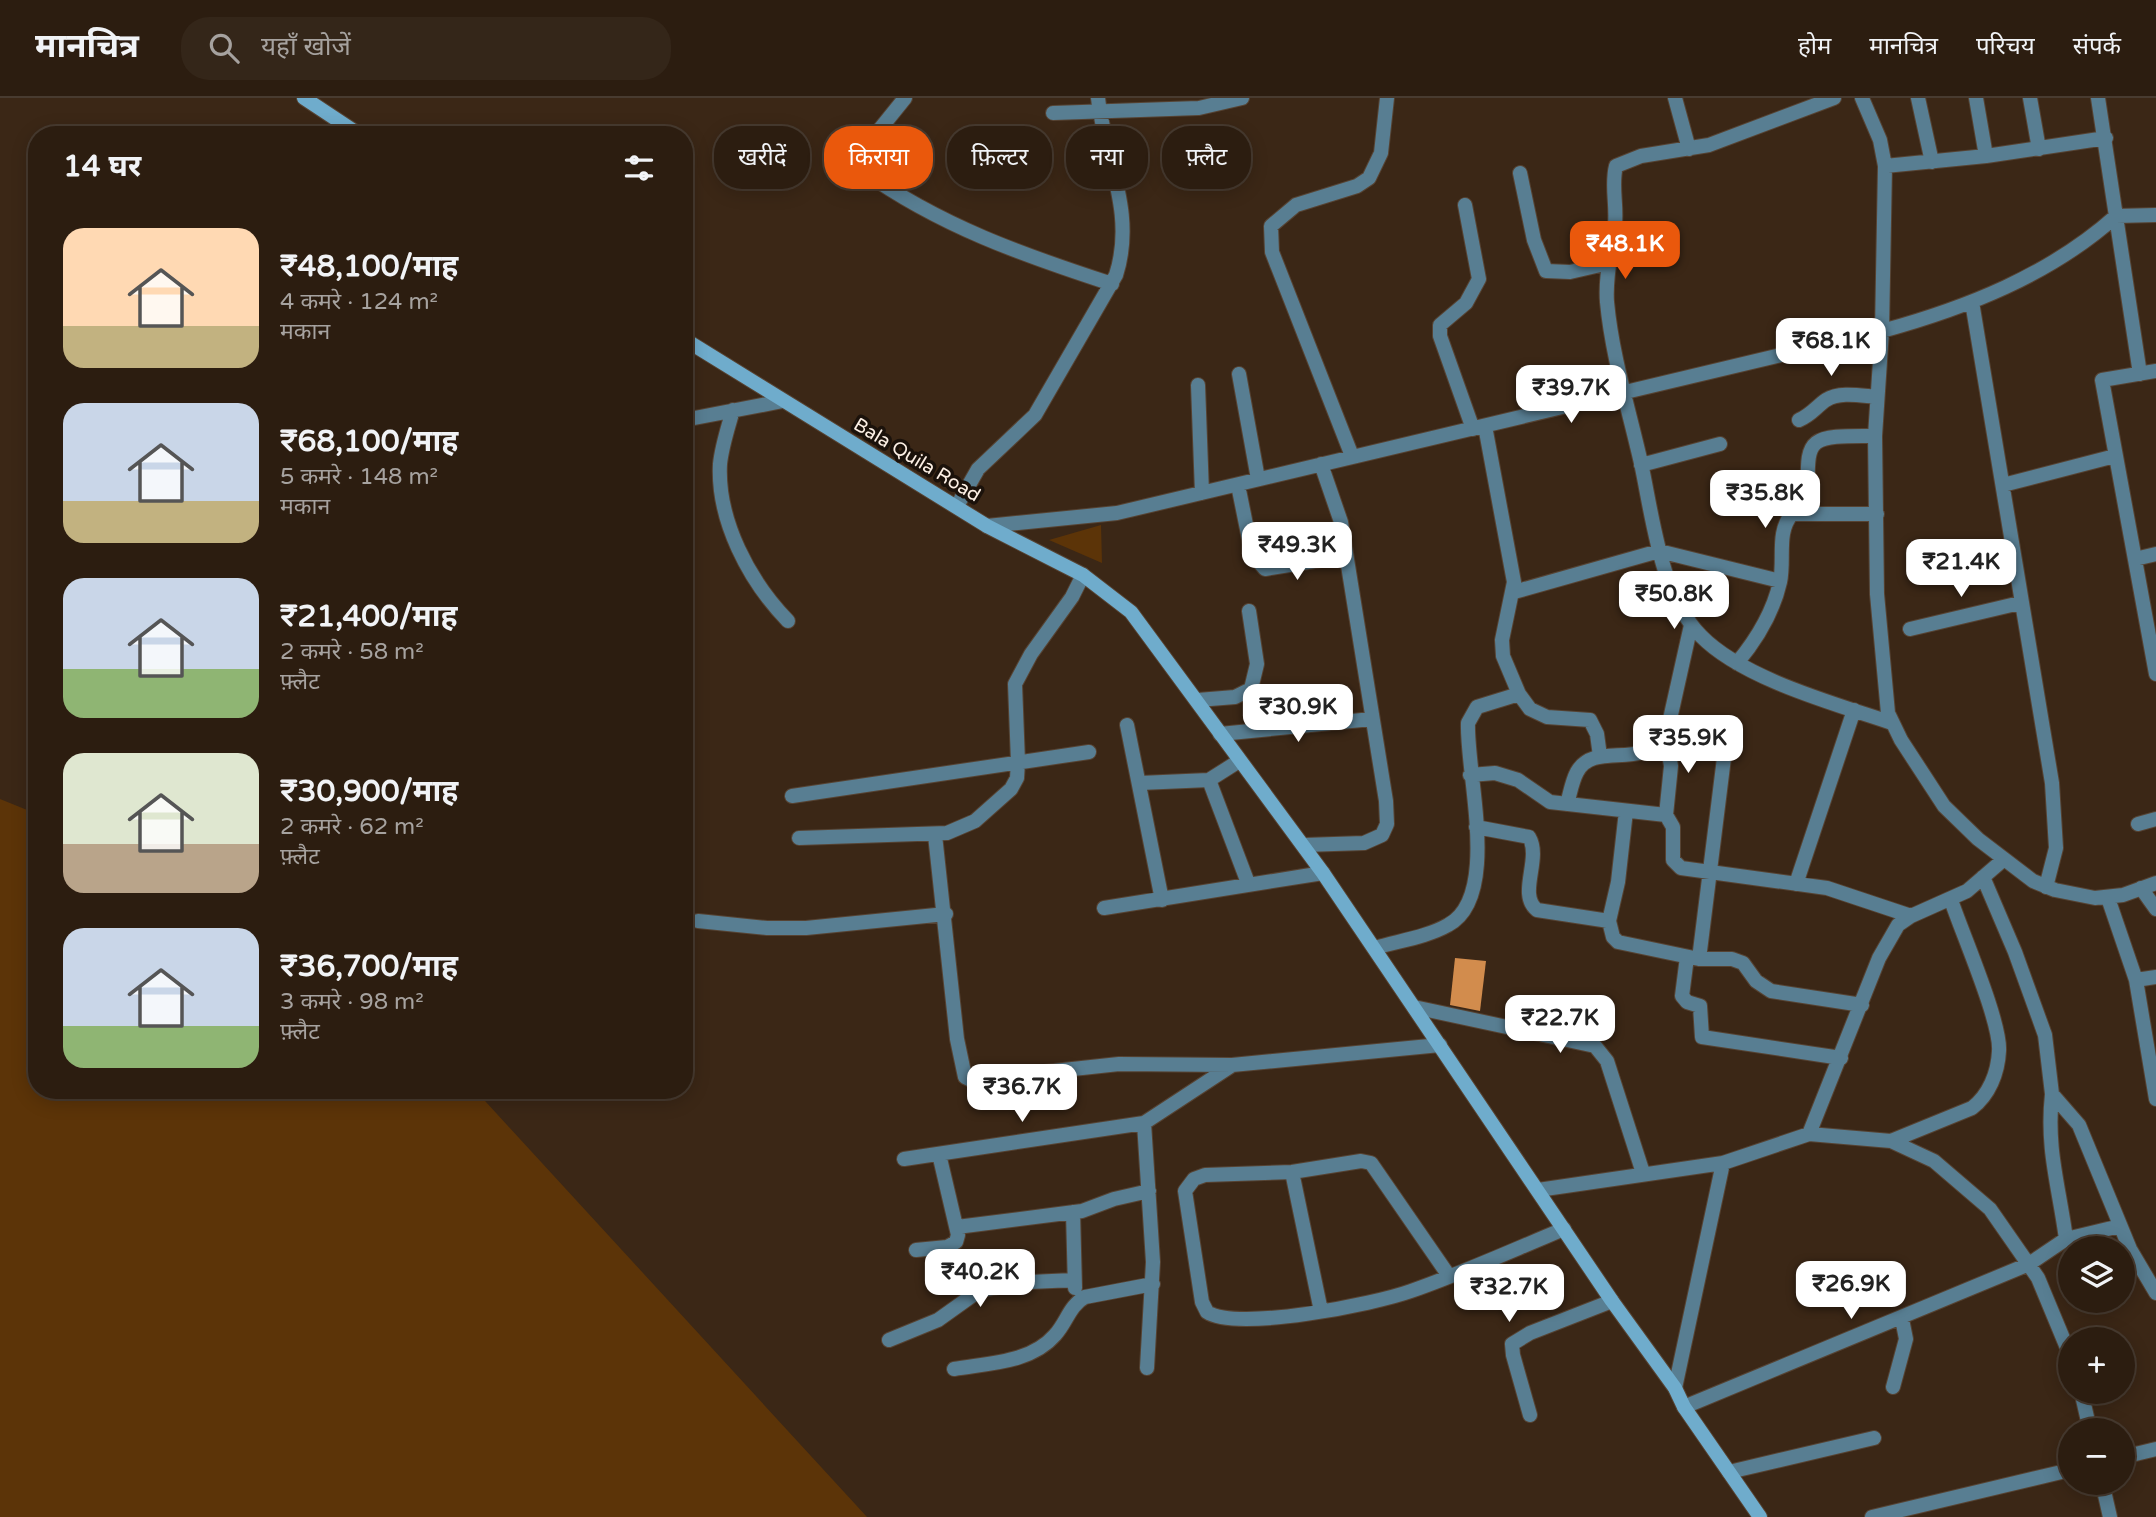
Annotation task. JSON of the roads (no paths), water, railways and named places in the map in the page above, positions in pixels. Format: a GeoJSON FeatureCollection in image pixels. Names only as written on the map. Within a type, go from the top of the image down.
{"type":"FeatureCollection","features":[{"type":"Feature","properties":{"kind":"street"},"geometry":{"type":"LineString","coordinates":[[304,98],[346,126]]}},
{"type":"Feature","properties":{"kind":"street"},"geometry":{"type":"LineString","coordinates":[[905,98],[859,155],[863,171],[951,225],[1016,253],[1112,284]]}},
{"type":"Feature","properties":{"kind":"street"},"geometry":{"type":"LineString","coordinates":[[1053,113],[1099,104],[1199,108],[1242,98]]}},
{"type":"Feature","properties":{"kind":"street"},"geometry":{"type":"LineString","coordinates":[[1352,456],[1283,282],[1270,236],[1271,226],[1296,205],[1357,186],[1369,178],[1381,153],[1387,98]]}},
{"type":"Feature","properties":{"kind":"street"},"geometry":{"type":"LineString","coordinates":[[1675,98],[1689,149]]}},
{"type":"Feature","properties":{"kind":"street"},"geometry":{"type":"LineString","coordinates":[[1834,98],[1740,135],[1689,149],[1641,156],[1616,166],[1613,178],[1615,221],[1609,263],[1608,305],[1659,551],[1691,625],[1711,645],[1737,663],[1892,723]]}},
{"type":"Feature","properties":{"kind":"street"},"geometry":{"type":"LineString","coordinates":[[1862,98],[1880,140],[1885,166],[1882,331],[1875,436],[1880,634],[1885,695],[1892,723],[1944,806],[2003,860],[2046,887],[2082,897],[2108,898],[2156,883]]}},
{"type":"Feature","properties":{"kind":"street"},"geometry":{"type":"LineString","coordinates":[[1918,98],[1932,162]]}},
{"type":"Feature","properties":{"kind":"street"},"geometry":{"type":"LineString","coordinates":[[1976,98],[1986,156]]}},
{"type":"Feature","properties":{"kind":"street"},"geometry":{"type":"LineString","coordinates":[[2030,98],[2039,149]]}},
{"type":"Feature","properties":{"kind":"street"},"geometry":{"type":"LineString","coordinates":[[2098,98],[2140,374]]}},
{"type":"Feature","properties":{"kind":"street"},"geometry":{"type":"LineString","coordinates":[[957,506],[978,469],[1035,415],[1112,284],[1122,255],[1124,219],[1099,104]]}},
{"type":"Feature","properties":{"kind":"street"},"geometry":{"type":"LineString","coordinates":[[1885,166],[1986,156],[2106,138]]}},
{"type":"Feature","properties":{"kind":"street"},"geometry":{"type":"LineString","coordinates":[[1520,173],[1534,240],[1546,271],[1570,272],[1609,263]]}},
{"type":"Feature","properties":{"kind":"street"},"geometry":{"type":"LineString","coordinates":[[1465,205],[1479,279],[1466,303],[1440,325],[1440,337],[1479,427],[1513,568],[1514,592],[1502,640],[1503,656],[1519,694],[1537,715],[1590,720],[1597,734],[1600,756]]}},
{"type":"Feature","properties":{"kind":"street"},"geometry":{"type":"LineString","coordinates":[[987,526],[1116,513],[1352,456],[1625,395],[1882,331],[1972,302],[2068,254],[2116,216],[2156,215]]}},
{"type":"Feature","properties":{"kind":"street"},"geometry":{"type":"LineString","coordinates":[[1972,302],[2055,808],[2056,848],[2046,887]]}},
{"type":"Feature","properties":{"kind":"street","name":"Bala Quila Road"},"geometry":{"type":"LineString","coordinates":[[693,345],[987,526],[1083,575],[1130,612],[1304,845],[1760,1517]]}},
{"type":"Feature","properties":{"kind":"street"},"geometry":{"type":"LineString","coordinates":[[2155,665],[2102,380],[2156,371]]}},
{"type":"Feature","properties":{"kind":"street"},"geometry":{"type":"LineString","coordinates":[[1238,374],[1258,479]]}},
{"type":"Feature","properties":{"kind":"street"},"geometry":{"type":"LineString","coordinates":[[1198,385],[1202,493]]}},
{"type":"Feature","properties":{"kind":"street"},"geometry":{"type":"LineString","coordinates":[[1799,420],[1813,414],[1825,400],[1836,395],[1877,397]]}},
{"type":"Feature","properties":{"kind":"street"},"geometry":{"type":"LineString","coordinates":[[693,418],[783,401]]}},
{"type":"Feature","properties":{"kind":"street"},"geometry":{"type":"LineString","coordinates":[[733,411],[720,462],[725,511],[732,533],[761,589],[788,621]]}},
{"type":"Feature","properties":{"kind":"street"},"geometry":{"type":"LineString","coordinates":[[1807,513],[1810,457],[1812,446],[1817,439],[1829,436],[1875,436]]}},
{"type":"Feature","properties":{"kind":"street"},"geometry":{"type":"LineString","coordinates":[[1642,465],[1720,444]]}},
{"type":"Feature","properties":{"kind":"street"},"geometry":{"type":"LineString","coordinates":[[2003,485],[2115,456]]}},
{"type":"Feature","properties":{"kind":"street"},"geometry":{"type":"LineString","coordinates":[[1304,845],[1364,843],[1382,835],[1387,824],[1386,801],[1341,522],[1321,464]]}},
{"type":"Feature","properties":{"kind":"street"},"geometry":{"type":"LineString","coordinates":[[1238,485],[1252,554],[1265,569],[1346,556]]}},
{"type":"Feature","properties":{"kind":"street"},"geometry":{"type":"LineString","coordinates":[[1737,663],[1763,626],[1780,581],[1785,523],[1792,514],[1877,514]]}},
{"type":"Feature","properties":{"kind":"street"},"geometry":{"type":"LineString","coordinates":[[1514,592],[1659,551],[1780,581]]}},
{"type":"Feature","properties":{"kind":"street"},"geometry":{"type":"LineString","coordinates":[[2135,559],[2156,554]]}},
{"type":"Feature","properties":{"kind":"street"},"geometry":{"type":"LineString","coordinates":[[799,838],[935,835],[959,830],[975,821],[1011,789],[1017,778],[1018,762],[1015,684],[1031,654],[1072,597],[1083,575]]}},
{"type":"Feature","properties":{"kind":"street"},"geometry":{"type":"LineString","coordinates":[[1910,629],[2020,603]]}},
{"type":"Feature","properties":{"kind":"street"},"geometry":{"type":"LineString","coordinates":[[1198,700],[1235,697],[1251,688],[1257,664],[1250,611]]}},
{"type":"Feature","properties":{"kind":"street"},"geometry":{"type":"LineString","coordinates":[[1567,804],[1576,773],[1590,759],[1600,756],[1639,755],[1659,745],[1667,731],[1691,625]]}},
{"type":"Feature","properties":{"kind":"street"},"geometry":{"type":"LineString","coordinates":[[1375,948],[1447,926],[1458,917],[1469,900],[1476,879],[1476,827],[1468,736],[1472,715],[1484,704],[1519,694]]}},
{"type":"Feature","properties":{"kind":"street"},"geometry":{"type":"LineString","coordinates":[[1796,884],[1854,710]]}},
{"type":"Feature","properties":{"kind":"street"},"geometry":{"type":"LineString","coordinates":[[1220,734],[1372,719]]}},
{"type":"Feature","properties":{"kind":"street"},"geometry":{"type":"LineString","coordinates":[[1127,725],[1162,900]]}},
{"type":"Feature","properties":{"kind":"street"},"geometry":{"type":"LineString","coordinates":[[1667,731],[1671,766],[1666,816],[1673,827],[1675,866],[1842,892],[1911,916]]}},
{"type":"Feature","properties":{"kind":"street"},"geometry":{"type":"LineString","coordinates":[[1667,731],[1711,733],[1723,743],[1722,787],[1710,871],[1693,958],[1682,996],[1687,1002],[1700,1006],[1702,1037],[1841,1058]]}},
{"type":"Feature","properties":{"kind":"street"},"geometry":{"type":"LineString","coordinates":[[792,796],[1089,752]]}},
{"type":"Feature","properties":{"kind":"street"},"geometry":{"type":"LineString","coordinates":[[1140,783],[1209,780],[1239,761]]}},
{"type":"Feature","properties":{"kind":"street"},"geometry":{"type":"LineString","coordinates":[[1471,775],[1505,775],[1518,780],[1550,802],[1666,816]]}},
{"type":"Feature","properties":{"kind":"street"},"geometry":{"type":"LineString","coordinates":[[1209,780],[1248,883]]}},
{"type":"Feature","properties":{"kind":"street"},"geometry":{"type":"LineString","coordinates":[[1626,811],[1618,881],[1609,920],[1613,937],[1618,942],[1693,958],[1732,959],[1743,962],[1756,981],[1771,992],[1862,1005]]}},
{"type":"Feature","properties":{"kind":"street"},"geometry":{"type":"LineString","coordinates":[[2138,824],[2156,819]]}},
{"type":"Feature","properties":{"kind":"street"},"geometry":{"type":"LineString","coordinates":[[1476,827],[1528,837],[1534,851],[1530,900],[1537,910],[1609,920]]}},
{"type":"Feature","properties":{"kind":"street"},"geometry":{"type":"LineString","coordinates":[[935,835],[946,914],[957,1039],[965,1077],[981,1081],[1119,1064],[1232,1065],[1440,1045]]}},
{"type":"Feature","properties":{"kind":"street"},"geometry":{"type":"LineString","coordinates":[[1808,1134],[1888,941],[1898,925],[1911,916],[1967,891],[2003,860]]}},
{"type":"Feature","properties":{"kind":"street"},"geometry":{"type":"LineString","coordinates":[[1104,908],[1323,873]]}},
{"type":"Feature","properties":{"kind":"street"},"geometry":{"type":"LineString","coordinates":[[1983,877],[2015,952],[2045,1035],[2052,1094],[2048,1133],[2065,1236]]}},
{"type":"Feature","properties":{"kind":"street"},"geometry":{"type":"LineString","coordinates":[[2141,888],[2156,909]]}},
{"type":"Feature","properties":{"kind":"street"},"geometry":{"type":"LineString","coordinates":[[2108,898],[2136,980],[2156,1099]]}},
{"type":"Feature","properties":{"kind":"street"},"geometry":{"type":"LineString","coordinates":[[1891,1141],[1972,1108],[1983,1100],[1996,1068],[1998,1037],[1951,900]]}},
{"type":"Feature","properties":{"kind":"street"},"geometry":{"type":"LineString","coordinates":[[698,921],[767,928],[806,928],[946,914]]}},
{"type":"Feature","properties":{"kind":"street"},"geometry":{"type":"LineString","coordinates":[[2136,980],[2156,977]]}},
{"type":"Feature","properties":{"kind":"street"},"geometry":{"type":"LineString","coordinates":[[1414,1007],[1595,1046],[1607,1061],[1643,1173]]}},
{"type":"Feature","properties":{"kind":"street"},"geometry":{"type":"LineString","coordinates":[[904,1159],[1144,1123],[1232,1065]]}},
{"type":"Feature","properties":{"kind":"street"},"geometry":{"type":"LineString","coordinates":[[2052,1094],[2079,1125],[2120,1226],[2155,1288]]}},
{"type":"Feature","properties":{"kind":"street"},"geometry":{"type":"LineString","coordinates":[[1144,1123],[1153,1284],[1147,1368]]}},
{"type":"Feature","properties":{"kind":"street"},"geometry":{"type":"LineString","coordinates":[[1538,1190],[1723,1163],[1808,1134],[1891,1141],[1934,1161],[1979,1197],[2029,1264],[2058,1328]]}},
{"type":"Feature","properties":{"kind":"street"},"geometry":{"type":"LineString","coordinates":[[916,1250],[947,1247],[956,1242],[957,1227],[939,1154]]}},
{"type":"Feature","properties":{"kind":"street"},"geometry":{"type":"LineString","coordinates":[[1449,1276],[1371,1163],[1361,1161],[1292,1172],[1205,1175],[1187,1184],[1185,1199],[1200,1294],[1207,1312],[1215,1318],[1275,1318],[1408,1293],[1564,1229]]}},
{"type":"Feature","properties":{"kind":"street"},"geometry":{"type":"LineString","coordinates":[[1675,1388],[1723,1163]]}},
{"type":"Feature","properties":{"kind":"street"},"geometry":{"type":"LineString","coordinates":[[1292,1172],[1321,1311]]}},
{"type":"Feature","properties":{"kind":"street"},"geometry":{"type":"LineString","coordinates":[[957,1227],[1073,1212],[1149,1191]]}},
{"type":"Feature","properties":{"kind":"street"},"geometry":{"type":"LineString","coordinates":[[954,1369],[1036,1353],[1060,1330],[1075,1302],[1073,1212]]}},
{"type":"Feature","properties":{"kind":"street"},"geometry":{"type":"LineString","coordinates":[[2078,1236],[2120,1226]]}},
{"type":"Feature","properties":{"kind":"street"},"geometry":{"type":"LineString","coordinates":[[1685,1407],[2029,1264],[2058,1244]]}},
{"type":"Feature","properties":{"kind":"street"},"geometry":{"type":"LineString","coordinates":[[890,1340],[938,1320],[981,1290],[1030,1282],[1074,1280]]}},
{"type":"Feature","properties":{"kind":"street"},"geometry":{"type":"LineString","coordinates":[[1075,1302],[1095,1293],[1153,1284]]}},
{"type":"Feature","properties":{"kind":"street"},"geometry":{"type":"LineString","coordinates":[[1530,1415],[1512,1344],[1530,1333],[1612,1301]]}},
{"type":"Feature","properties":{"kind":"street"},"geometry":{"type":"LineString","coordinates":[[1893,1387],[1906,1339],[1902,1319]]}},
{"type":"Feature","properties":{"kind":"street"},"geometry":{"type":"LineString","coordinates":[[1729,1472],[1874,1438]]}},
{"type":"Feature","properties":{"kind":"street"},"geometry":{"type":"LineString","coordinates":[[2135,1454],[2156,1449]]}},
{"type":"Feature","properties":{"kind":"street"},"geometry":{"type":"LineString","coordinates":[[1872,1517],[2058,1473]]}},
{"type":"Feature","properties":{"kind":"street"},"geometry":{"type":"LineString","coordinates":[[2105,1495],[2110,1517]]}}]}
